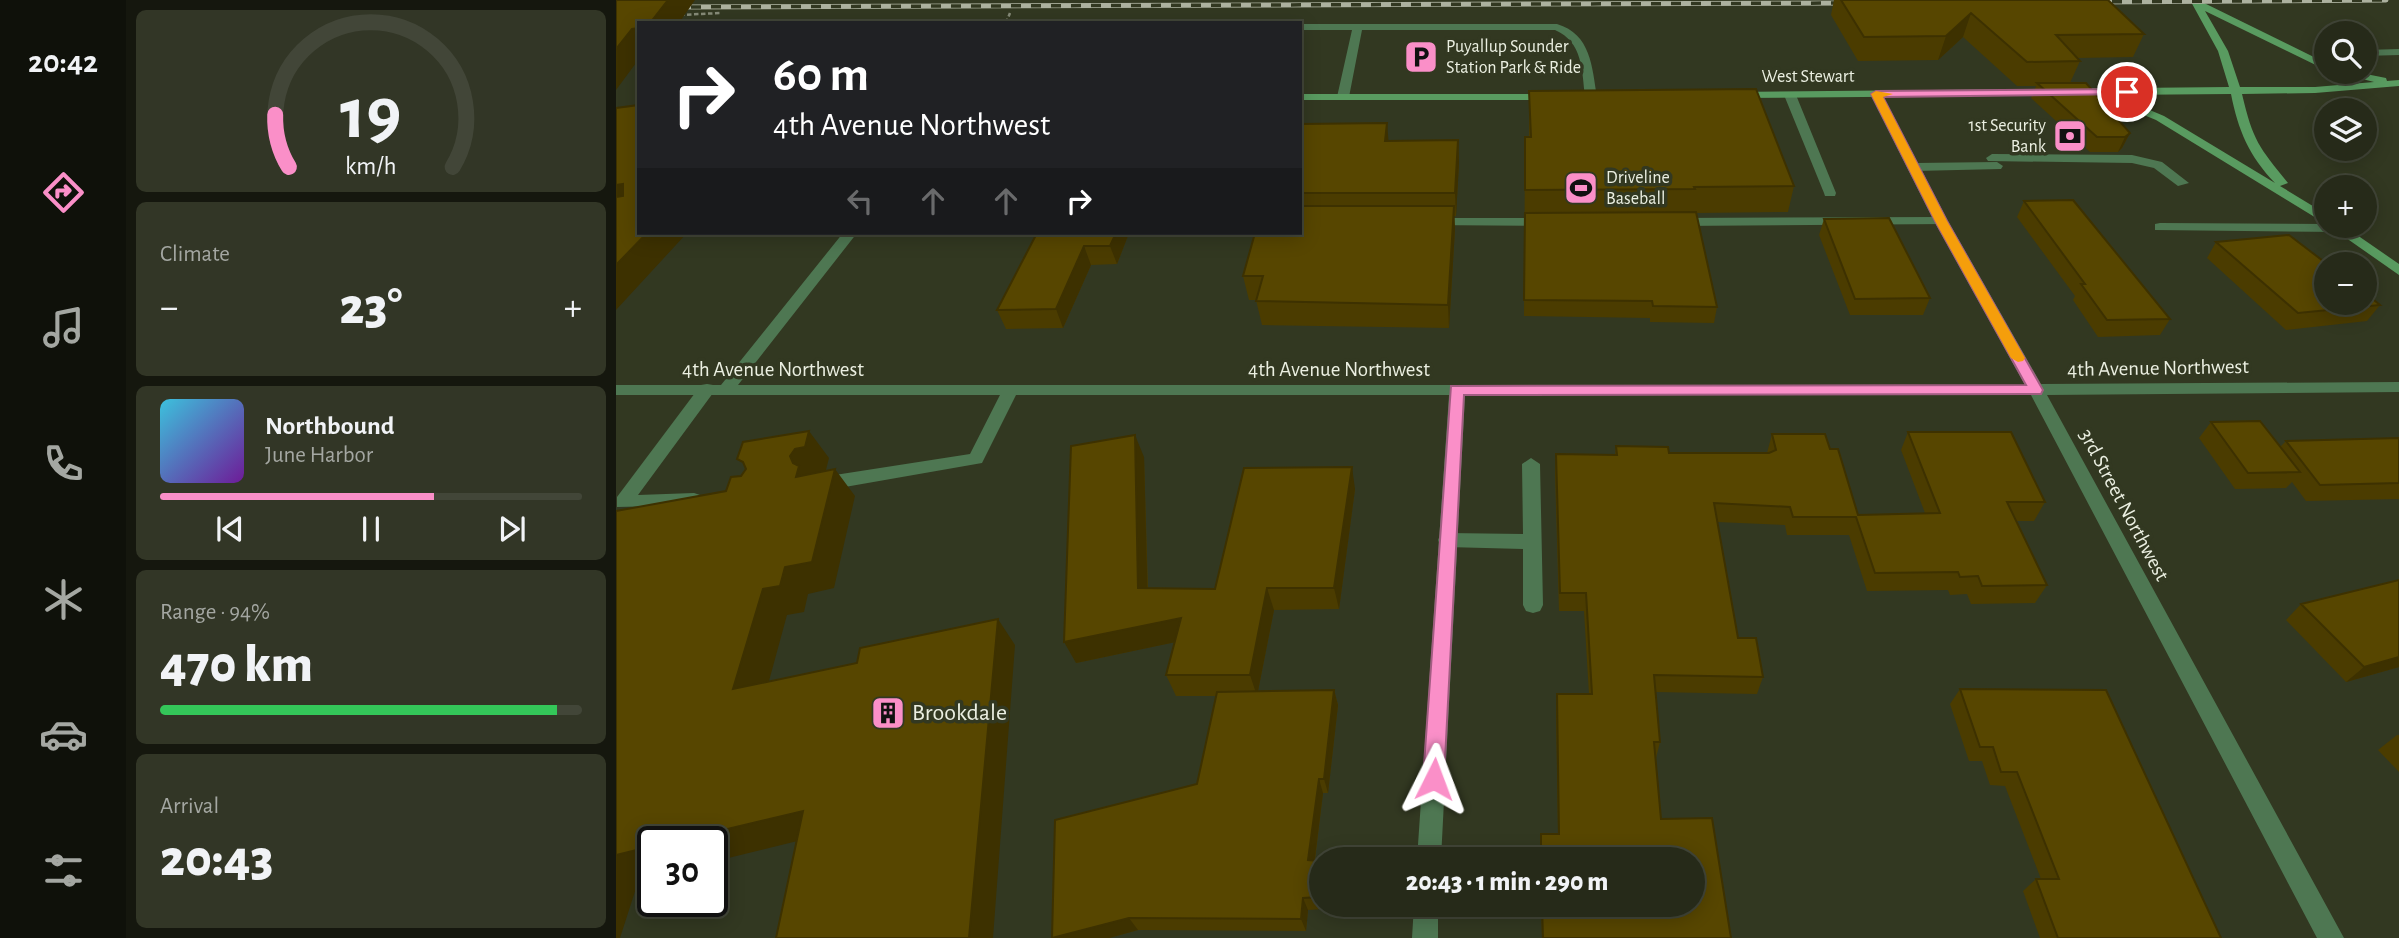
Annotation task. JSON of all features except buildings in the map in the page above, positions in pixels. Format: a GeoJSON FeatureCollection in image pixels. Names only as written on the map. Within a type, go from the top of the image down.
{"type":"FeatureCollection","features":[{"type":"Feature","properties":{"kind":"main road"},"geometry":{"type":"LineString","coordinates":[[2192,1],[2314,61]]}},
{"type":"Feature","properties":{"kind":"main road"},"geometry":{"type":"LineString","coordinates":[[2192,1],[2225,55],[2242,127],[2258,158],[2288,189],[2314,209]]}},
{"type":"Feature","properties":{"kind":"main road"},"geometry":{"type":"LineString","coordinates":[[2377,78],[2399,82]]}},
{"type":"Feature","properties":{"kind":"main road","name":"West Stewart"},"geometry":{"type":"LineString","coordinates":[[1724,95],[2340,90],[2399,82]]}},
{"type":"Feature","properties":{"kind":"main road"},"geometry":{"type":"LineString","coordinates":[[2081,92],[2116,99],[2160,118],[2314,212]]}},
{"type":"Feature","properties":{"kind":"main road"},"geometry":{"type":"LineString","coordinates":[[1577,97],[1604,96]]}},
{"type":"Feature","properties":{"kind":"main road"},"geometry":{"type":"LineString","coordinates":[[1302,97],[1563,97]]}},
{"type":"Feature","properties":{"kind":"main road"},"geometry":{"type":"LineString","coordinates":[[2353,238],[2399,271]]}},
{"type":"Feature","properties":{"kind":"street"},"geometry":{"type":"LineString","coordinates":[[1302,27],[1540,26],[1566,30],[1576,37],[1583,49],[1591,97]]}},
{"type":"Feature","properties":{"kind":"street"},"geometry":{"type":"LineString","coordinates":[[1343,97],[1358,27]]}},
{"type":"Feature","properties":{"kind":"street"},"geometry":{"type":"LineString","coordinates":[[2377,53],[2399,52]]}},
{"type":"Feature","properties":{"kind":"street","name":"3rd Street Northwest"},"geometry":{"type":"LineString","coordinates":[[1876,94],[1941,221],[2036,390],[2331,938]]}},
{"type":"Feature","properties":{"kind":"street"},"geometry":{"type":"LineString","coordinates":[[1790,95],[1830,193]]}},
{"type":"Feature","properties":{"kind":"street"},"geometry":{"type":"LineString","coordinates":[[1915,167],[2132,159],[2158,165],[2183,183]]}},
{"type":"Feature","properties":{"kind":"street"},"geometry":{"type":"LineString","coordinates":[[1659,222],[1941,221]]}},
{"type":"Feature","properties":{"kind":"street"},"geometry":{"type":"LineString","coordinates":[[1411,222],[1562,222]]}},
{"type":"Feature","properties":{"kind":"street"},"geometry":{"type":"LineString","coordinates":[[2160,227],[2314,223]]}},
{"type":"Feature","properties":{"kind":"street"},"geometry":{"type":"LineString","coordinates":[[726,389],[848,235]]}},
{"type":"Feature","properties":{"kind":"street","name":"4th Avenue Northwest"},"geometry":{"type":"LineString","coordinates":[[616,390],[2036,390],[2399,387]]}},
{"type":"Feature","properties":{"kind":"street"},"geometry":{"type":"LineString","coordinates":[[707,389],[623,502],[713,500]]}},
{"type":"Feature","properties":{"kind":"street"},"geometry":{"type":"LineString","coordinates":[[1430,847],[1457,390]]}},
{"type":"Feature","properties":{"kind":"street"},"geometry":{"type":"LineString","coordinates":[[822,484],[976,459],[1010,391]]}},
{"type":"Feature","properties":{"kind":"street"},"geometry":{"type":"LineString","coordinates":[[1531,464],[1533,605]]}},
{"type":"Feature","properties":{"kind":"street"},"geometry":{"type":"LineString","coordinates":[[1447,540],[1532,542]]}},
{"type":"Feature","properties":{"kind":"street"},"geometry":{"type":"LineString","coordinates":[[1424,938],[1425,917]]}},
{"type":"Feature","properties":{"kind":"path"},"geometry":{"type":"LineString","coordinates":[[668,16],[720,13]]}},
{"type":"Feature","properties":{"kind":"path"},"geometry":{"type":"LineString","coordinates":[[1007,21],[1010,13]]}},
{"type":"Feature","properties":{"kind":"railway"},"geometry":{"type":"LineString","coordinates":[[2092,2],[2386,0]]}},
{"type":"Feature","properties":{"kind":"railway"},"geometry":{"type":"LineString","coordinates":[[671,7],[1854,3]]}},
{"type":"Feature","properties":{"kind":"slow traffic"},"geometry":{"type":"LineString","coordinates":[[1888,94],[1876,94],[1941,221],[2018,358]]}},
{"type":"Feature","properties":{"kind":"place","name":"Puyallup Sounder Station Park & Ride"},"geometry":{"type":"Point","coordinates":[1421,57]}},
{"type":"Feature","properties":{"kind":"place","name":"1st Security Bank"},"geometry":{"type":"Point","coordinates":[2070,136]}},
{"type":"Feature","properties":{"kind":"place","name":"Driveline Baseball"},"geometry":{"type":"Point","coordinates":[1581,188]}},
{"type":"Feature","properties":{"kind":"place","name":"Brookdale"},"geometry":{"type":"Point","coordinates":[888,713]}},
{"type":"Feature","properties":{"kind":"route"},"geometry":{"type":"LineString","coordinates":[[1434,779],[1457,390],[2036,390],[1941,221],[1876,94],[2127,92]]}}]}
